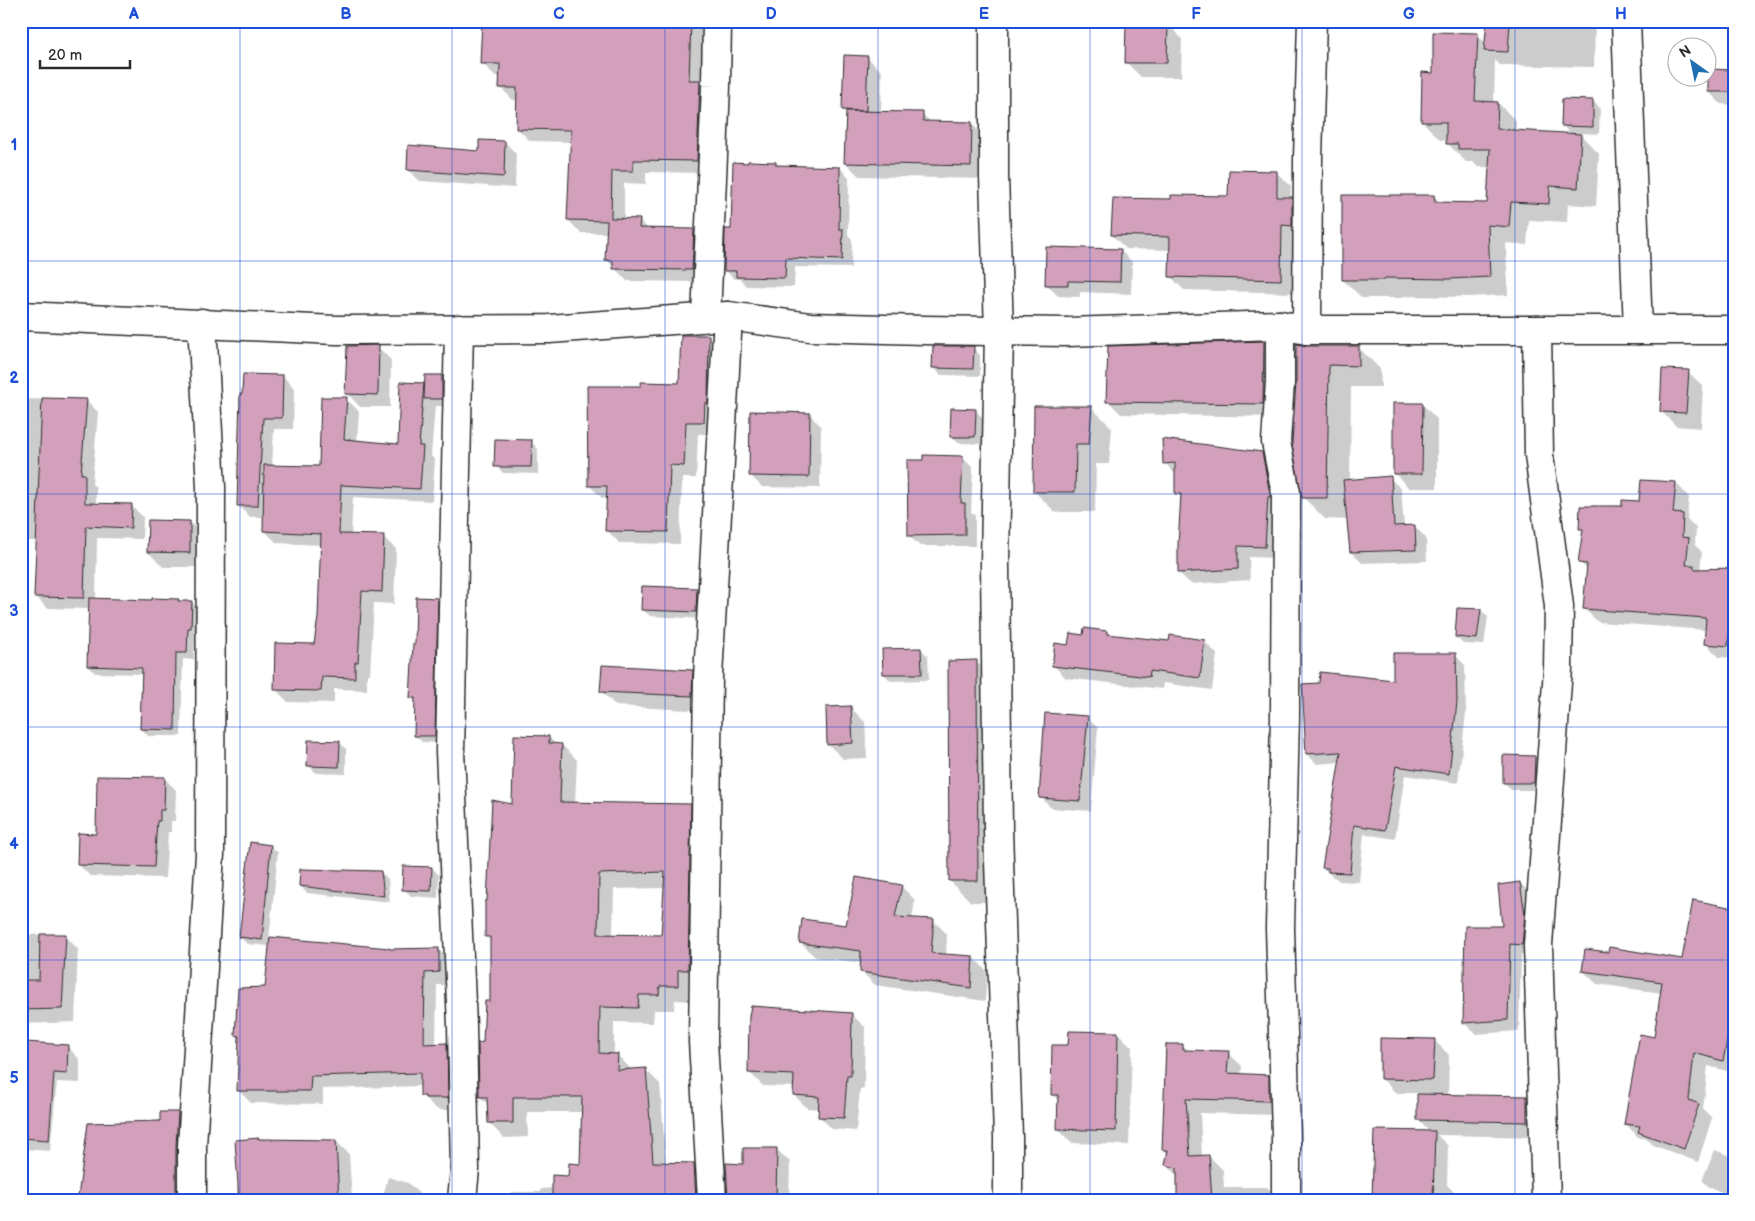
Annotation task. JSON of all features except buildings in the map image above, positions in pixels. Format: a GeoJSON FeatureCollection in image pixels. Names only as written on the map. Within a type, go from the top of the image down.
{"type":"FeatureCollection","features":[{"type":"Feature","properties":{"kind":"street"},"geometry":{"type":"LineString","coordinates":[[712,1200],[703,1041],[708,687],[717,317],[717,21]]}},
{"type":"Feature","properties":{"kind":"street"},"geometry":{"type":"LineString","coordinates":[[994,21],[994,176],[999,331],[995,564],[998,830],[1008,1137],[1008,1200]]}},
{"type":"Feature","properties":{"kind":"street"},"geometry":{"type":"LineString","coordinates":[[1307,330],[1308,158],[1312,21]]}},
{"type":"Feature","properties":{"kind":"street"},"geometry":{"type":"LineString","coordinates":[[1626,21],[1638,330]]}},
{"type":"Feature","properties":{"kind":"street"},"geometry":{"type":"LineString","coordinates":[[21,316],[336,330],[549,329],[717,317],[810,327],[1068,332],[1280,325],[1307,330],[1734,330]]}},
{"type":"Feature","properties":{"kind":"street"},"geometry":{"type":"LineString","coordinates":[[192,1200],[192,1146],[210,854],[211,487],[202,323]]}},
{"type":"Feature","properties":{"kind":"street"},"geometry":{"type":"LineString","coordinates":[[1280,325],[1280,382],[1276,442],[1286,493],[1285,717],[1280,928],[1286,1200]]}},
{"type":"Feature","properties":{"kind":"street"},"geometry":{"type":"LineString","coordinates":[[460,329],[450,751],[462,1026],[465,1169],[462,1200]]}},
{"type":"Feature","properties":{"kind":"street"},"geometry":{"type":"LineString","coordinates":[[1537,330],[1539,455],[1559,606],[1558,669],[1538,945],[1546,1200]]}}]}
